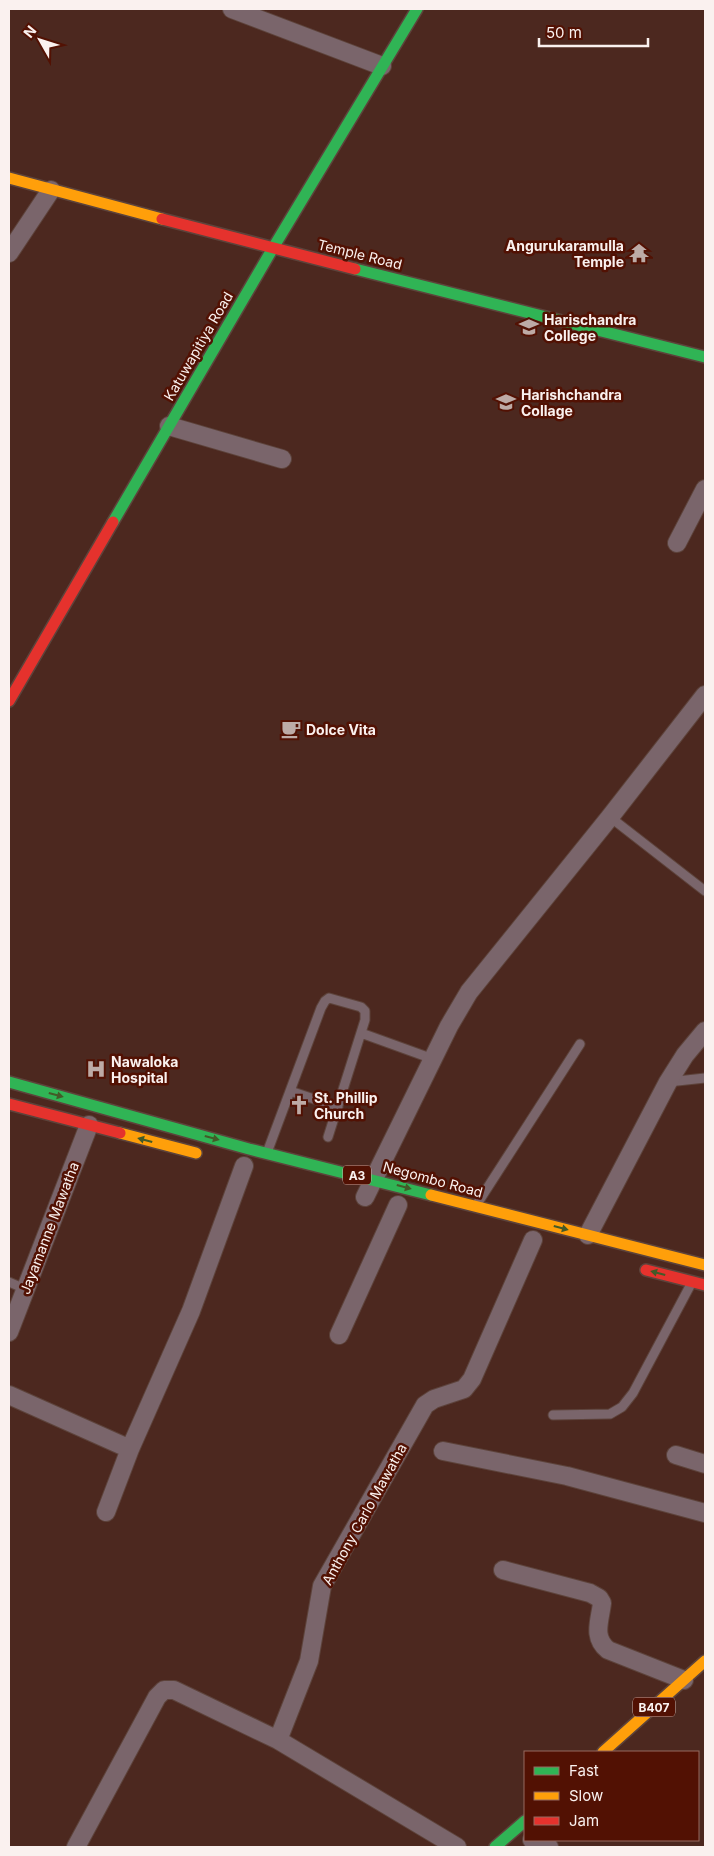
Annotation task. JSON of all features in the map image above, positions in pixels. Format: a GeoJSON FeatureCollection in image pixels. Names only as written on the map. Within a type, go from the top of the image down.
{"type":"FeatureCollection","features":[{"type":"Feature","properties":{"kind":"main road","name":"Katuwapitiya Road"},"geometry":{"type":"LineString","coordinates":[[9,701],[273,248],[417,9]]}},
{"type":"Feature","properties":{"kind":"main road","name":"Temple Road"},"geometry":{"type":"LineString","coordinates":[[9,178],[273,248],[705,357]]}},
{"type":"Feature","properties":{"kind":"main road","name":"Negombo Road"},"geometry":{"type":"LineString","coordinates":[[9,1082],[267,1153],[705,1265]]}},
{"type":"Feature","properties":{"kind":"main road"},"geometry":{"type":"LineString","coordinates":[[9,1104],[205,1156]]}},
{"type":"Feature","properties":{"kind":"main road"},"geometry":{"type":"LineString","coordinates":[[636,1267],[705,1285]]}},
{"type":"Feature","properties":{"kind":"main road","name":"B407"},"geometry":{"type":"LineString","coordinates":[[604,1751],[705,1661]]}},
{"type":"Feature","properties":{"kind":"main road"},"geometry":{"type":"LineString","coordinates":[[495,1847],[522,1830]]}},
{"type":"Feature","properties":{"kind":"street"},"geometry":{"type":"LineString","coordinates":[[232,9],[382,66]]}},
{"type":"Feature","properties":{"kind":"street"},"geometry":{"type":"LineString","coordinates":[[9,253],[51,190]]}},
{"type":"Feature","properties":{"kind":"street"},"geometry":{"type":"LineString","coordinates":[[169,426],[282,459]]}},
{"type":"Feature","properties":{"kind":"street"},"geometry":{"type":"LineString","coordinates":[[677,543],[705,489]]}},
{"type":"Feature","properties":{"kind":"street"},"geometry":{"type":"LineString","coordinates":[[365,1197],[449,1026],[469,992],[610,817],[705,695]]}},
{"type":"Feature","properties":{"kind":"street"},"geometry":{"type":"LineString","coordinates":[[588,1235],[668,1082],[685,1055],[705,1030]]}},
{"type":"Feature","properties":{"kind":"street","name":"Jayamanne Mawatha"},"geometry":{"type":"LineString","coordinates":[[9,1332],[89,1125]]}},
{"type":"Feature","properties":{"kind":"street"},"geometry":{"type":"LineString","coordinates":[[106,1512],[130,1449],[191,1311],[243,1166]]}},
{"type":"Feature","properties":{"kind":"street"},"geometry":{"type":"LineString","coordinates":[[339,1335],[398,1206]]}},
{"type":"Feature","properties":{"kind":"street","name":"Anthony Carlo Mawatha"},"geometry":{"type":"LineString","coordinates":[[278,1740],[309,1661],[322,1586],[425,1405],[434,1399],[464,1389],[472,1379],[533,1240]]}},
{"type":"Feature","properties":{"kind":"street"},"geometry":{"type":"LineString","coordinates":[[9,1395],[130,1449]]}},
{"type":"Feature","properties":{"kind":"street"},"geometry":{"type":"LineString","coordinates":[[443,1451],[568,1476],[705,1513]]}},
{"type":"Feature","properties":{"kind":"street"},"geometry":{"type":"LineString","coordinates":[[676,1455],[705,1464]]}},
{"type":"Feature","properties":{"kind":"street"},"geometry":{"type":"LineString","coordinates":[[503,1570],[590,1593],[599,1598],[602,1603],[598,1637],[602,1645],[608,1650],[684,1680]]}},
{"type":"Feature","properties":{"kind":"street"},"geometry":{"type":"LineString","coordinates":[[76,1847],[157,1697],[164,1690],[174,1690],[278,1740],[457,1847]]}},
{"type":"Feature","properties":{"kind":"street"},"geometry":{"type":"LineString","coordinates":[[534,1841],[549,1847]]}},
{"type":"Feature","properties":{"kind":"lane"},"geometry":{"type":"LineString","coordinates":[[610,817],[705,891]]}},
{"type":"Feature","properties":{"kind":"lane"},"geometry":{"type":"LineString","coordinates":[[267,1153],[325,1000],[329,998],[361,1007],[365,1011],[365,1020],[328,1138]]}},
{"type":"Feature","properties":{"kind":"lane"},"geometry":{"type":"LineString","coordinates":[[361,1033],[433,1059]]}},
{"type":"Feature","properties":{"kind":"lane"},"geometry":{"type":"LineString","coordinates":[[476,1206],[580,1044]]}},
{"type":"Feature","properties":{"kind":"lane"},"geometry":{"type":"LineString","coordinates":[[668,1082],[705,1078]]}},
{"type":"Feature","properties":{"kind":"lane"},"geometry":{"type":"LineString","coordinates":[[290,1091],[338,1107]]}},
{"type":"Feature","properties":{"kind":"lane"},"geometry":{"type":"LineString","coordinates":[[9,1282],[25,1289]]}},
{"type":"Feature","properties":{"kind":"lane"},"geometry":{"type":"LineString","coordinates":[[553,1415],[610,1414],[622,1407],[633,1393],[692,1282]]}},
{"type":"Feature","properties":{"kind":"traffic: fast"},"geometry":{"type":"LineString","coordinates":[[113,522],[273,248],[417,9]]}},
{"type":"Feature","properties":{"kind":"traffic: fast"},"geometry":{"type":"LineString","coordinates":[[355,269],[705,357]]}},
{"type":"Feature","properties":{"kind":"traffic: fast"},"geometry":{"type":"LineString","coordinates":[[9,1082],[249,1149],[431,1195]]}},
{"type":"Feature","properties":{"kind":"traffic: fast"},"geometry":{"type":"LineString","coordinates":[[495,1847],[524,1822]]}},
{"type":"Feature","properties":{"kind":"traffic: slow"},"geometry":{"type":"LineString","coordinates":[[9,178],[162,219]]}},
{"type":"Feature","properties":{"kind":"traffic: slow"},"geometry":{"type":"LineString","coordinates":[[120,1133],[196,1153]]}},
{"type":"Feature","properties":{"kind":"traffic: slow"},"geometry":{"type":"LineString","coordinates":[[431,1195],[705,1265]]}},
{"type":"Feature","properties":{"kind":"traffic: slow"},"geometry":{"type":"LineString","coordinates":[[604,1751],[705,1661]]}},
{"type":"Feature","properties":{"kind":"traffic: jam"},"geometry":{"type":"LineString","coordinates":[[162,219],[355,269]]}},
{"type":"Feature","properties":{"kind":"traffic: jam"},"geometry":{"type":"LineString","coordinates":[[9,701],[113,522]]}},
{"type":"Feature","properties":{"kind":"traffic: jam"},"geometry":{"type":"LineString","coordinates":[[9,1104],[120,1133]]}},
{"type":"Feature","properties":{"kind":"traffic: jam"},"geometry":{"type":"LineString","coordinates":[[646,1270],[705,1285]]}},
{"type":"Feature","properties":{"kind":"place","name":"Angurukaramulla Temple"},"geometry":{"type":"Point","coordinates":[639,253]}},
{"type":"Feature","properties":{"kind":"place","name":"Harischandra College"},"geometry":{"type":"Point","coordinates":[529,327]}},
{"type":"Feature","properties":{"kind":"place","name":"Harishchandra Collage"},"geometry":{"type":"Point","coordinates":[506,402]}},
{"type":"Feature","properties":{"kind":"place","name":"Dolce Vita"},"geometry":{"type":"Point","coordinates":[291,729]}},
{"type":"Feature","properties":{"kind":"place","name":"Nawaloka Hospital"},"geometry":{"type":"Point","coordinates":[96,1069]}},
{"type":"Feature","properties":{"kind":"place","name":"St. Phillip Church"},"geometry":{"type":"Point","coordinates":[299,1105]}}]}
